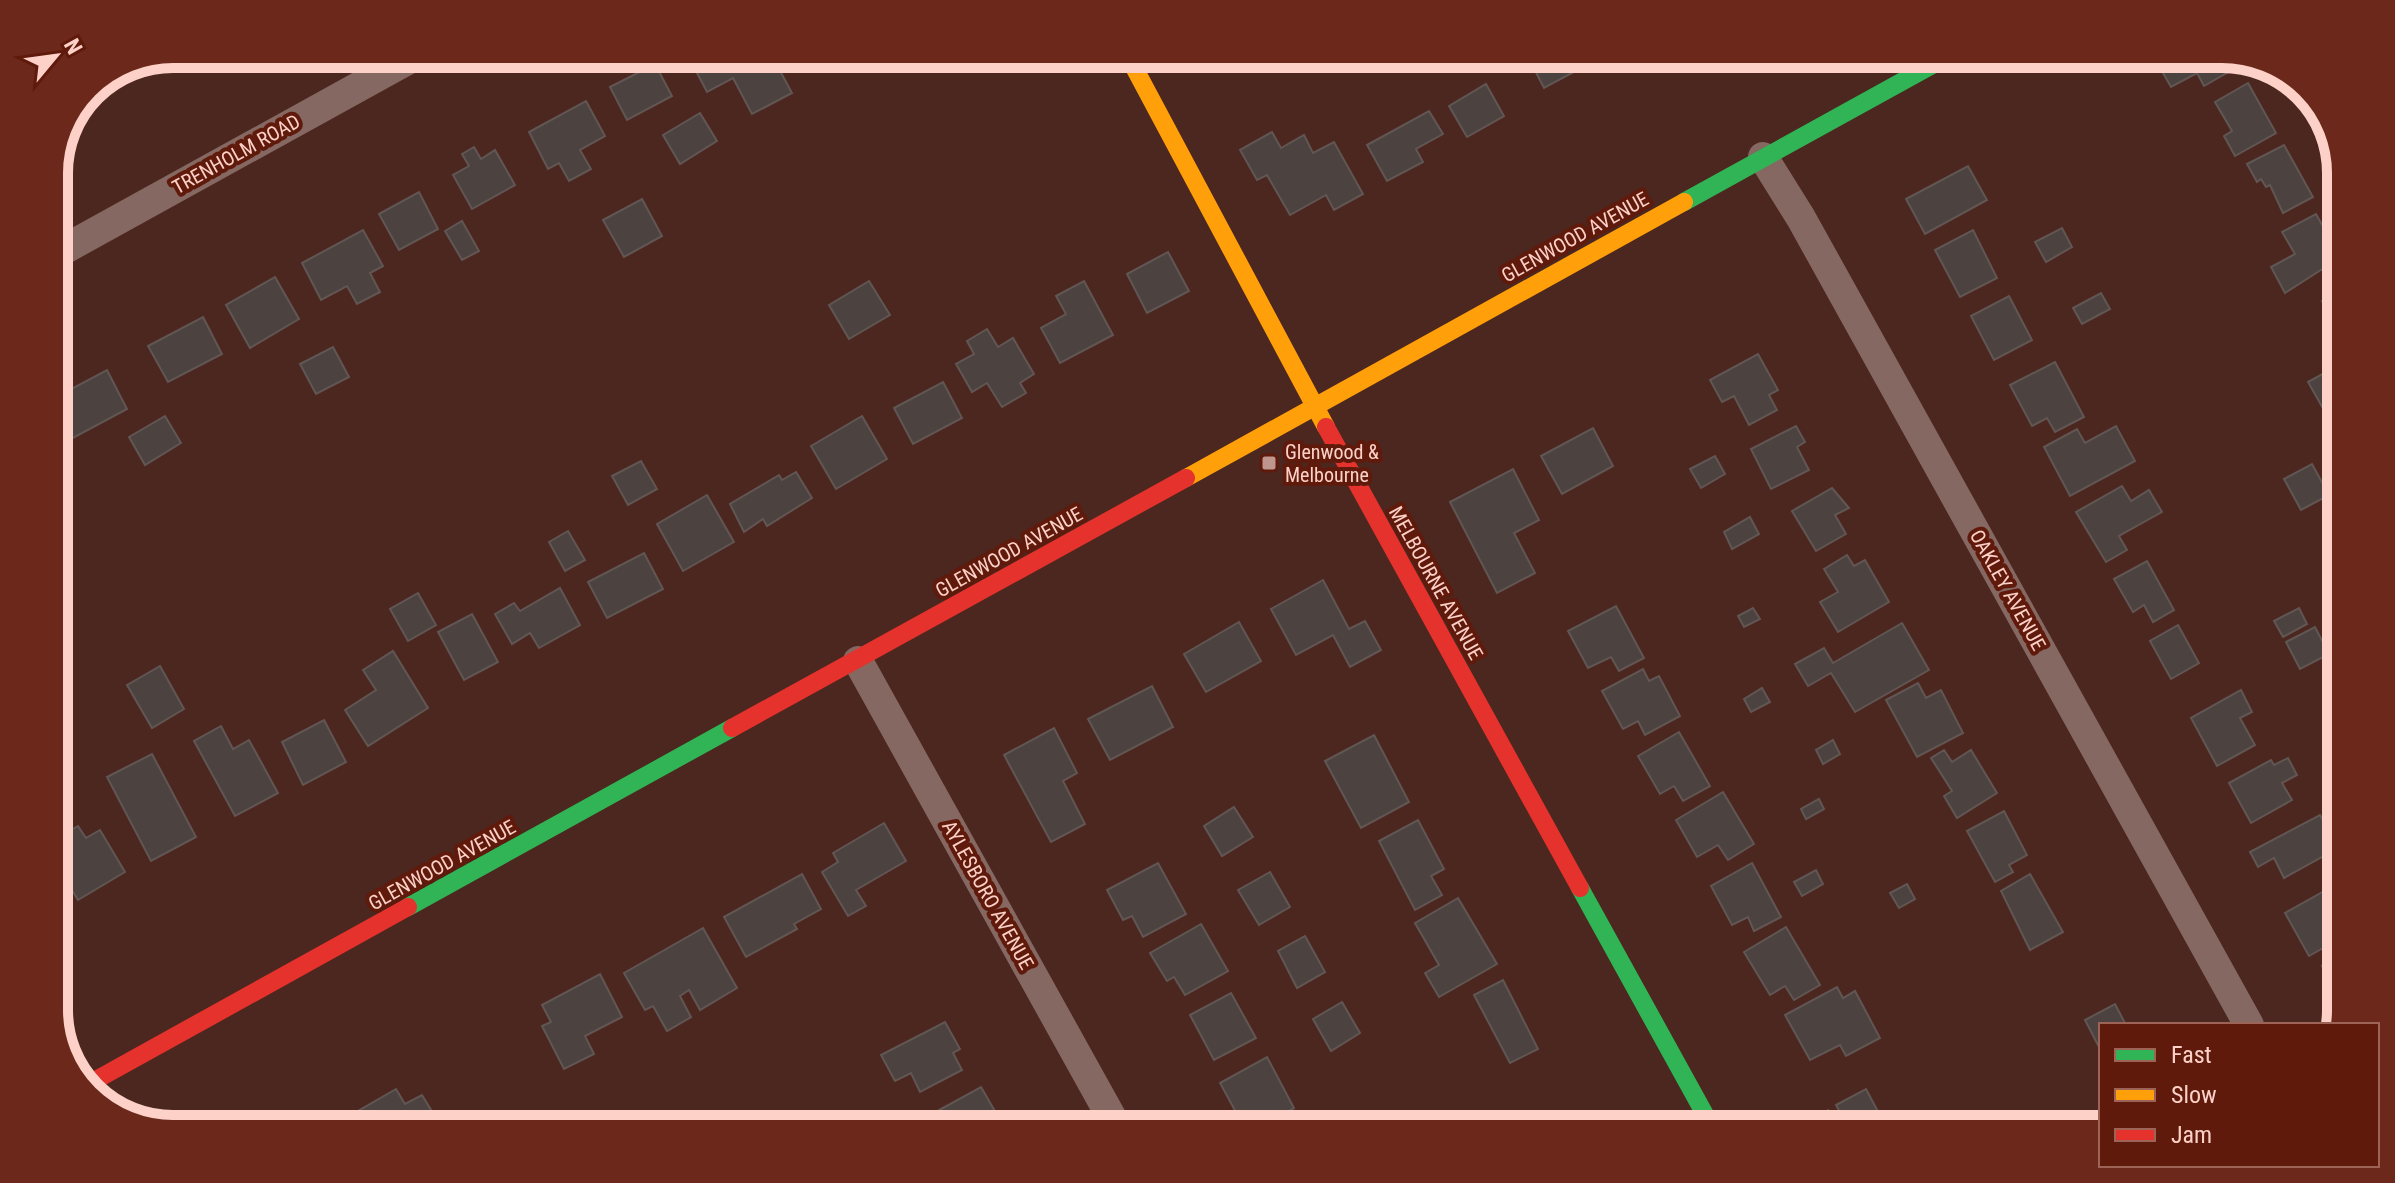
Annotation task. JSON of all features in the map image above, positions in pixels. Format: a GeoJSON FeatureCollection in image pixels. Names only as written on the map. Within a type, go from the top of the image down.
{"type":"FeatureCollection","features":[{"type":"Feature","properties":{"kind":"street","name":"TRENHOLM ROAD"},"geometry":{"type":"LineString","coordinates":[[68,247],[393,68]]}},
{"type":"Feature","properties":{"kind":"street","name":"MELBOURNE AVENUE"},"geometry":{"type":"LineString","coordinates":[[1134,68],[1316,407],[1705,1115]]}},
{"type":"Feature","properties":{"kind":"street","name":"GLENWOOD AVENUE"},"geometry":{"type":"LineString","coordinates":[[95,1080],[1926,68]]}},
{"type":"Feature","properties":{"kind":"street","name":"OAKLEY AVENUE"},"geometry":{"type":"LineString","coordinates":[[1763,157],[1817,246],[2248,1023]]}},
{"type":"Feature","properties":{"kind":"street","name":"AYLESBORO AVENUE"},"geometry":{"type":"LineString","coordinates":[[858,661],[1110,1115]]}},
{"type":"Feature","properties":{"kind":"building"},"geometry":{"type":"Polygon","coordinates":[[[647,68],[657,68],[672,96],[627,120],[610,87],[647,68]]]}},
{"type":"Feature","properties":{"kind":"building"},"geometry":{"type":"Polygon","coordinates":[[[694,68],[779,68],[792,93],[752,114],[733,78],[707,92],[694,68]]]}},
{"type":"Feature","properties":{"kind":"building"},"geometry":{"type":"Polygon","coordinates":[[[1534,68],[1581,68],[1544,88],[1534,68]]]}},
{"type":"Feature","properties":{"kind":"building"},"geometry":{"type":"Polygon","coordinates":[[[2160,68],[2234,69],[2204,86],[2197,73],[2171,87],[2160,68]]]}},
{"type":"Feature","properties":{"kind":"building"},"geometry":{"type":"Polygon","coordinates":[[[2248,83],[2276,133],[2235,156],[2224,136],[2232,131],[2215,102],[2248,83]]]}},
{"type":"Feature","properties":{"kind":"building"},"geometry":{"type":"Polygon","coordinates":[[[1486,84],[1504,116],[1467,137],[1449,106],[1486,84]]]}},
{"type":"Feature","properties":{"kind":"building"},"geometry":{"type":"Polygon","coordinates":[[[586,101],[605,136],[580,150],[591,169],[569,181],[559,163],[548,169],[529,132],[586,101]]]}},
{"type":"Feature","properties":{"kind":"building"},"geometry":{"type":"Polygon","coordinates":[[[1429,111],[1443,134],[1416,149],[1423,162],[1387,181],[1367,145],[1429,111]]]}},
{"type":"Feature","properties":{"kind":"building"},"geometry":{"type":"Polygon","coordinates":[[[700,113],[717,141],[680,164],[663,135],[700,113]]]}},
{"type":"Feature","properties":{"kind":"building"},"geometry":{"type":"Polygon","coordinates":[[[1272,132],[1281,148],[1304,135],[1313,153],[1334,142],[1363,194],[1334,210],[1326,195],[1290,215],[1267,175],[1257,180],[1240,150],[1272,132]]]}},
{"type":"Feature","properties":{"kind":"building"},"geometry":{"type":"Polygon","coordinates":[[[2284,145],[2313,197],[2283,213],[2270,185],[2266,187],[2261,179],[2257,182],[2247,164],[2284,145]]]}},
{"type":"Feature","properties":{"kind":"building"},"geometry":{"type":"Polygon","coordinates":[[[474,147],[481,159],[495,150],[515,185],[472,209],[453,175],[469,166],[462,154],[474,147]]]}},
{"type":"Feature","properties":{"kind":"building"},"geometry":{"type":"Polygon","coordinates":[[[1968,166],[1987,200],[1925,234],[1906,199],[1968,166]]]}},
{"type":"Feature","properties":{"kind":"building"},"geometry":{"type":"Polygon","coordinates":[[[419,192],[438,229],[399,250],[379,214],[419,192]]]}},
{"type":"Feature","properties":{"kind":"building"},"geometry":{"type":"Polygon","coordinates":[[[642,199],[662,236],[624,257],[603,220],[642,199]]]}},
{"type":"Feature","properties":{"kind":"building"},"geometry":{"type":"Polygon","coordinates":[[[2316,214],[2327,229],[2327,266],[2285,293],[2271,267],[2295,254],[2282,232],[2316,214]]]}},
{"type":"Feature","properties":{"kind":"building"},"geometry":{"type":"Polygon","coordinates":[[[462,221],[479,251],[462,260],[445,231],[462,221]]]}},
{"type":"Feature","properties":{"kind":"building"},"geometry":{"type":"Polygon","coordinates":[[[2062,228],[2072,247],[2046,262],[2035,242],[2062,228]]]}},
{"type":"Feature","properties":{"kind":"building"},"geometry":{"type":"Polygon","coordinates":[[[363,230],[383,266],[370,273],[380,292],[357,304],[347,286],[321,300],[302,263],[363,230]]]}},
{"type":"Feature","properties":{"kind":"building"},"geometry":{"type":"Polygon","coordinates":[[[1973,230],[1997,278],[1960,297],[1935,250],[1973,230]]]}},
{"type":"Feature","properties":{"kind":"building"},"geometry":{"type":"Polygon","coordinates":[[[1168,252],[1189,291],[1147,313],[1127,274],[1168,252]]]}},
{"type":"Feature","properties":{"kind":"building"},"geometry":{"type":"Polygon","coordinates":[[[275,277],[299,319],[250,348],[226,305],[275,277]]]}},
{"type":"Feature","properties":{"kind":"building"},"geometry":{"type":"Polygon","coordinates":[[[869,281],[890,315],[849,339],[829,305],[869,281]]]}},
{"type":"Feature","properties":{"kind":"building"},"geometry":{"type":"Polygon","coordinates":[[[1084,281],[1113,335],[1060,363],[1041,328],[1066,314],[1056,296],[1084,281]]]}},
{"type":"Feature","properties":{"kind":"building"},"geometry":{"type":"Polygon","coordinates":[[[2101,293],[2110,309],[2082,324],[2073,308],[2101,293]]]}},
{"type":"Feature","properties":{"kind":"building"},"geometry":{"type":"Polygon","coordinates":[[[2009,296],[2032,340],[1994,360],[1971,316],[2009,296]]]}},
{"type":"Feature","properties":{"kind":"building"},"geometry":{"type":"Polygon","coordinates":[[[203,317],[222,354],[168,382],[148,346],[203,317]]]}},
{"type":"Feature","properties":{"kind":"building"},"geometry":{"type":"Polygon","coordinates":[[[987,329],[998,347],[1013,338],[1034,374],[1020,383],[1026,393],[1002,407],[987,383],[972,392],[956,364],[974,354],[967,341],[987,329]]]}},
{"type":"Feature","properties":{"kind":"building"},"geometry":{"type":"Polygon","coordinates":[[[333,347],[349,377],[316,394],[300,364],[333,347]]]}},
{"type":"Feature","properties":{"kind":"building"},"geometry":{"type":"Polygon","coordinates":[[[1758,354],[1778,390],[1769,395],[1777,410],[1749,425],[1734,396],[1722,402],[1710,380],[1758,354]]]}},
{"type":"Feature","properties":{"kind":"building"},"geometry":{"type":"Polygon","coordinates":[[[2055,362],[2084,417],[2055,432],[2047,418],[2032,426],[2010,385],[2055,362]]]}},
{"type":"Feature","properties":{"kind":"building"},"geometry":{"type":"Polygon","coordinates":[[[107,370],[127,409],[68,441],[68,391],[107,370]]]}},
{"type":"Feature","properties":{"kind":"building"},"geometry":{"type":"Polygon","coordinates":[[[2327,372],[2327,415],[2308,382],[2327,372]]]}},
{"type":"Feature","properties":{"kind":"building"},"geometry":{"type":"Polygon","coordinates":[[[943,382],[962,418],[913,444],[894,408],[943,382]]]}},
{"type":"Feature","properties":{"kind":"building"},"geometry":{"type":"Polygon","coordinates":[[[165,416],[181,443],[145,465],[129,437],[165,416]]]}},
{"type":"Feature","properties":{"kind":"building"},"geometry":{"type":"Polygon","coordinates":[[[862,416],[887,459],[836,489],[811,446],[862,416]]]}},
{"type":"Feature","properties":{"kind":"building"},"geometry":{"type":"Polygon","coordinates":[[[1796,426],[1805,442],[1797,447],[1809,470],[1771,489],[1751,449],[1796,426]]]}},
{"type":"Feature","properties":{"kind":"building"},"geometry":{"type":"Polygon","coordinates":[[[2116,426],[2135,461],[2070,496],[2044,447],[2077,429],[2085,443],[2116,426]]]}},
{"type":"Feature","properties":{"kind":"building"},"geometry":{"type":"Polygon","coordinates":[[[1593,428],[1613,466],[1562,494],[1541,456],[1593,428]]]}},
{"type":"Feature","properties":{"kind":"building"},"geometry":{"type":"Polygon","coordinates":[[[1715,456],[1725,474],[1701,488],[1690,469],[1715,456]]]}},
{"type":"Feature","properties":{"kind":"building"},"geometry":{"type":"Polygon","coordinates":[[[641,461],[657,489],[628,505],[612,476],[641,461]]]}},
{"type":"Feature","properties":{"kind":"building"},"geometry":{"type":"Polygon","coordinates":[[[2312,464],[2327,496],[2301,510],[2284,479],[2312,464]]]}},
{"type":"Feature","properties":{"kind":"building"},"geometry":{"type":"Polygon","coordinates":[[[1513,469],[1539,520],[1514,533],[1535,573],[1497,593],[1450,502],[1513,469]]]}},
{"type":"Feature","properties":{"kind":"building"},"geometry":{"type":"Polygon","coordinates":[[[796,472],[812,498],[767,526],[763,519],[744,532],[730,504],[779,475],[782,480],[796,472]]]}},
{"type":"Feature","properties":{"kind":"building"},"geometry":{"type":"Polygon","coordinates":[[[2122,486],[2131,501],[2149,490],[2162,512],[2119,536],[2127,550],[2106,562],[2076,512],[2122,486]]]}},
{"type":"Feature","properties":{"kind":"building"},"geometry":{"type":"Polygon","coordinates":[[[1832,488],[1849,508],[1835,515],[1846,534],[1816,551],[1792,511],[1832,488]]]}},
{"type":"Feature","properties":{"kind":"building"},"geometry":{"type":"Polygon","coordinates":[[[707,495],[734,542],[683,571],[657,524],[707,495]]]}},
{"type":"Feature","properties":{"kind":"building"},"geometry":{"type":"Polygon","coordinates":[[[1750,517],[1759,534],[1732,549],[1724,532],[1750,517]]]}},
{"type":"Feature","properties":{"kind":"building"},"geometry":{"type":"Polygon","coordinates":[[[568,531],[585,560],[565,571],[549,542],[568,531]]]}},
{"type":"Feature","properties":{"kind":"building"},"geometry":{"type":"Polygon","coordinates":[[[644,553],[663,589],[607,618],[588,582],[644,553]]]}},
{"type":"Feature","properties":{"kind":"building"},"geometry":{"type":"Polygon","coordinates":[[[1847,555],[1854,566],[1865,560],[1889,602],[1838,632],[1820,602],[1838,592],[1824,569],[1847,555]]]}},
{"type":"Feature","properties":{"kind":"building"},"geometry":{"type":"Polygon","coordinates":[[[2147,561],[2174,610],[2153,622],[2144,605],[2133,612],[2114,579],[2147,561]]]}},
{"type":"Feature","properties":{"kind":"building"},"geometry":{"type":"Polygon","coordinates":[[[1323,580],[1349,629],[1365,621],[1381,650],[1350,667],[1333,635],[1296,655],[1271,609],[1323,580]]]}},
{"type":"Feature","properties":{"kind":"building"},"geometry":{"type":"Polygon","coordinates":[[[560,588],[580,625],[539,648],[530,633],[512,644],[495,614],[514,603],[520,611],[560,588]]]}},
{"type":"Feature","properties":{"kind":"building"},"geometry":{"type":"Polygon","coordinates":[[[418,593],[436,625],[408,641],[390,609],[418,593]]]}},
{"type":"Feature","properties":{"kind":"building"},"geometry":{"type":"Polygon","coordinates":[[[1616,606],[1644,658],[1619,671],[1611,657],[1588,668],[1568,631],[1616,606]]]}},
{"type":"Feature","properties":{"kind":"building"},"geometry":{"type":"Polygon","coordinates":[[[1753,608],[1760,619],[1744,627],[1738,616],[1753,608]]]}},
{"type":"Feature","properties":{"kind":"building"},"geometry":{"type":"Polygon","coordinates":[[[2299,608],[2307,624],[2283,637],[2274,621],[2299,608]]]}},
{"type":"Feature","properties":{"kind":"building"},"geometry":{"type":"Polygon","coordinates":[[[472,614],[498,662],[464,680],[438,632],[472,614]]]}},
{"type":"Feature","properties":{"kind":"building"},"geometry":{"type":"Polygon","coordinates":[[[1239,622],[1261,661],[1206,692],[1184,654],[1239,622]]]}},
{"type":"Feature","properties":{"kind":"building"},"geometry":{"type":"Polygon","coordinates":[[[1902,623],[1929,670],[1855,712],[1831,673],[1808,686],[1795,664],[1824,648],[1833,663],[1902,623]]]}},
{"type":"Feature","properties":{"kind":"building"},"geometry":{"type":"Polygon","coordinates":[[[2178,625],[2199,663],[2171,679],[2150,641],[2178,625]]]}},
{"type":"Feature","properties":{"kind":"building"},"geometry":{"type":"Polygon","coordinates":[[[2315,627],[2327,655],[2300,669],[2286,642],[2315,627]]]}},
{"type":"Feature","properties":{"kind":"building"},"geometry":{"type":"Polygon","coordinates":[[[393,651],[428,708],[368,746],[345,710],[376,690],[363,670],[393,651]]]}},
{"type":"Feature","properties":{"kind":"building"},"geometry":{"type":"Polygon","coordinates":[[[160,666],[184,709],[152,728],[127,685],[160,666]]]}},
{"type":"Feature","properties":{"kind":"building"},"geometry":{"type":"Polygon","coordinates":[[[1643,669],[1649,681],[1659,676],[1680,716],[1645,735],[1638,721],[1623,729],[1602,691],[1643,669]]]}},
{"type":"Feature","properties":{"kind":"building"},"geometry":{"type":"Polygon","coordinates":[[[1918,683],[1926,698],[1941,690],[1963,733],[1917,757],[1886,700],[1918,683]]]}},
{"type":"Feature","properties":{"kind":"building"},"geometry":{"type":"Polygon","coordinates":[[[1152,686],[1173,727],[1110,760],[1088,719],[1152,686]]]}},
{"type":"Feature","properties":{"kind":"building"},"geometry":{"type":"Polygon","coordinates":[[[1762,688],[1770,702],[1751,712],[1744,699],[1762,688]]]}},
{"type":"Feature","properties":{"kind":"building"},"geometry":{"type":"Polygon","coordinates":[[[2241,690],[2252,712],[2240,718],[2255,745],[2217,766],[2191,718],[2241,690]]]}},
{"type":"Feature","properties":{"kind":"building"},"geometry":{"type":"Polygon","coordinates":[[[324,720],[346,762],[303,785],[282,742],[324,720]]]}},
{"type":"Feature","properties":{"kind":"building"},"geometry":{"type":"Polygon","coordinates":[[[221,726],[233,749],[249,740],[278,793],[235,816],[194,741],[221,726]]]}},
{"type":"Feature","properties":{"kind":"building"},"geometry":{"type":"Polygon","coordinates":[[[1054,728],[1077,773],[1063,781],[1085,824],[1051,842],[1004,755],[1054,728]]]}},
{"type":"Feature","properties":{"kind":"building"},"geometry":{"type":"Polygon","coordinates":[[[1679,732],[1710,786],[1683,801],[1674,786],[1660,794],[1638,756],[1679,732]]]}},
{"type":"Feature","properties":{"kind":"building"},"geometry":{"type":"Polygon","coordinates":[[[1374,735],[1409,802],[1361,828],[1325,761],[1374,735]]]}},
{"type":"Feature","properties":{"kind":"building"},"geometry":{"type":"Polygon","coordinates":[[[1833,740],[1840,754],[1823,764],[1816,750],[1833,740]]]}},
{"type":"Feature","properties":{"kind":"building"},"geometry":{"type":"Polygon","coordinates":[[[1944,750],[1952,762],[1971,750],[1997,793],[1957,818],[1944,796],[1952,791],[1931,758],[1944,750]]]}},
{"type":"Feature","properties":{"kind":"building"},"geometry":{"type":"Polygon","coordinates":[[[152,754],[196,837],[151,861],[107,777],[152,754]]]}},
{"type":"Feature","properties":{"kind":"building"},"geometry":{"type":"Polygon","coordinates":[[[2288,758],[2297,775],[2282,783],[2292,800],[2251,823],[2229,783],[2271,760],[2274,765],[2288,758]]]}},
{"type":"Feature","properties":{"kind":"building"},"geometry":{"type":"Polygon","coordinates":[[[1723,792],[1754,844],[1728,860],[1718,845],[1697,857],[1676,820],[1723,792]]]}},
{"type":"Feature","properties":{"kind":"building"},"geometry":{"type":"Polygon","coordinates":[[[1819,799],[1824,809],[1806,819],[1801,809],[1819,799]]]}},
{"type":"Feature","properties":{"kind":"building"},"geometry":{"type":"Polygon","coordinates":[[[1234,807],[1253,837],[1222,856],[1204,826],[1234,807]]]}},
{"type":"Feature","properties":{"kind":"building"},"geometry":{"type":"Polygon","coordinates":[[[2004,811],[2027,855],[2009,865],[2013,872],[1995,882],[1967,831],[2004,811]]]}},
{"type":"Feature","properties":{"kind":"building"},"geometry":{"type":"Polygon","coordinates":[[[2320,815],[2327,828],[2327,854],[2284,878],[2274,858],[2258,867],[2250,852],[2320,815]]]}},
{"type":"Feature","properties":{"kind":"building"},"geometry":{"type":"Polygon","coordinates":[[[1418,820],[1444,869],[1431,876],[1442,895],[1415,910],[1379,841],[1418,820]]]}},
{"type":"Feature","properties":{"kind":"building"},"geometry":{"type":"Polygon","coordinates":[[[884,823],[906,861],[856,890],[866,906],[848,916],[822,872],[838,862],[833,853],[884,823]]]}},
{"type":"Feature","properties":{"kind":"building"},"geometry":{"type":"Polygon","coordinates":[[[78,826],[86,838],[100,830],[125,872],[78,900],[68,883],[68,832],[78,826]]]}},
{"type":"Feature","properties":{"kind":"building"},"geometry":{"type":"Polygon","coordinates":[[[1158,863],[1186,914],[1143,937],[1132,916],[1123,920],[1107,890],[1158,863]]]}},
{"type":"Feature","properties":{"kind":"building"},"geometry":{"type":"Polygon","coordinates":[[[1752,863],[1781,917],[1754,931],[1748,917],[1732,925],[1711,886],[1752,863]]]}},
{"type":"Feature","properties":{"kind":"building"},"geometry":{"type":"Polygon","coordinates":[[[1816,870],[1823,884],[1802,896],[1794,882],[1816,870]]]}},
{"type":"Feature","properties":{"kind":"building"},"geometry":{"type":"Polygon","coordinates":[[[1270,872],[1290,907],[1259,925],[1238,890],[1270,872]]]}},
{"type":"Feature","properties":{"kind":"building"},"geometry":{"type":"Polygon","coordinates":[[[802,874],[821,909],[794,924],[797,929],[746,957],[724,917],[802,874]]]}},
{"type":"Feature","properties":{"kind":"building"},"geometry":{"type":"Polygon","coordinates":[[[2030,874],[2063,932],[2030,950],[2001,891],[2030,874]]]}},
{"type":"Feature","properties":{"kind":"building"},"geometry":{"type":"Polygon","coordinates":[[[1907,884],[1915,899],[1899,908],[1890,893],[1907,884]]]}},
{"type":"Feature","properties":{"kind":"building"},"geometry":{"type":"Polygon","coordinates":[[[2326,890],[2327,946],[2309,956],[2285,913],[2326,890]]]}},
{"type":"Feature","properties":{"kind":"building"},"geometry":{"type":"Polygon","coordinates":[[[1458,898],[1497,964],[1439,997],[1425,973],[1439,965],[1415,923],[1458,898]]]}},
{"type":"Feature","properties":{"kind":"building"},"geometry":{"type":"Polygon","coordinates":[[[1201,924],[1228,971],[1185,995],[1174,977],[1167,981],[1150,953],[1201,924]]]}},
{"type":"Feature","properties":{"kind":"building"},"geometry":{"type":"Polygon","coordinates":[[[1786,927],[1820,985],[1794,1000],[1785,986],[1770,995],[1744,952],[1786,927]]]}},
{"type":"Feature","properties":{"kind":"building"},"geometry":{"type":"Polygon","coordinates":[[[703,928],[737,988],[700,1010],[689,990],[680,996],[691,1017],[667,1031],[653,1006],[645,1010],[624,973],[703,928]]]}},
{"type":"Feature","properties":{"kind":"building"},"geometry":{"type":"Polygon","coordinates":[[[1305,936],[1325,972],[1297,988],[1278,951],[1305,936]]]}},
{"type":"Feature","properties":{"kind":"building"},"geometry":{"type":"Polygon","coordinates":[[[600,974],[622,1017],[585,1036],[594,1054],[564,1069],[542,1026],[551,1022],[542,1005],[600,974]]]}},
{"type":"Feature","properties":{"kind":"building"},"geometry":{"type":"Polygon","coordinates":[[[1503,980],[1538,1049],[1510,1063],[1474,995],[1503,980]]]}},
{"type":"Feature","properties":{"kind":"building"},"geometry":{"type":"Polygon","coordinates":[[[1837,987],[1843,998],[1855,991],[1880,1038],[1846,1056],[1840,1045],[1810,1060],[1785,1015],[1837,987]]]}},
{"type":"Feature","properties":{"kind":"building"},"geometry":{"type":"Polygon","coordinates":[[[1231,993],[1256,1038],[1214,1060],[1190,1015],[1231,993]]]}},
{"type":"Feature","properties":{"kind":"building"},"geometry":{"type":"Polygon","coordinates":[[[1342,1002],[1360,1033],[1331,1051],[1313,1019],[1342,1002]]]}},
{"type":"Feature","properties":{"kind":"building"},"geometry":{"type":"Polygon","coordinates":[[[2115,1004],[2125,1023],[2099,1023],[2099,1047],[2085,1020],[2115,1004]]]}},
{"type":"Feature","properties":{"kind":"building"},"geometry":{"type":"Polygon","coordinates":[[[945,1022],[960,1049],[953,1053],[962,1070],[920,1092],[911,1073],[895,1081],[881,1055],[945,1022]]]}},
{"type":"Feature","properties":{"kind":"building"},"geometry":{"type":"Polygon","coordinates":[[[1267,1057],[1294,1108],[1282,1115],[1237,1115],[1220,1083],[1267,1057]]]}},
{"type":"Feature","properties":{"kind":"building"},"geometry":{"type":"Polygon","coordinates":[[[981,1087],[997,1115],[933,1115],[981,1087]]]}},
{"type":"Feature","properties":{"kind":"building"},"geometry":{"type":"Polygon","coordinates":[[[396,1089],[405,1104],[422,1095],[434,1115],[351,1115],[396,1089]]]}},
{"type":"Feature","properties":{"kind":"building"},"geometry":{"type":"Polygon","coordinates":[[[1866,1089],[1880,1115],[1841,1115],[1836,1105],[1866,1089]]]}},
{"type":"Feature","properties":{"kind":"traffic: fast"},"geometry":{"type":"LineString","coordinates":[[1684,202],[1927,68]]}},
{"type":"Feature","properties":{"kind":"traffic: fast"},"geometry":{"type":"LineString","coordinates":[[408,907],[732,728]]}},
{"type":"Feature","properties":{"kind":"traffic: fast"},"geometry":{"type":"LineString","coordinates":[[1580,888],[1705,1115]]}},
{"type":"Feature","properties":{"kind":"traffic: slow"},"geometry":{"type":"LineString","coordinates":[[1134,68],[1326,427]]}},
{"type":"Feature","properties":{"kind":"traffic: slow"},"geometry":{"type":"LineString","coordinates":[[1186,478],[1684,202]]}},
{"type":"Feature","properties":{"kind":"traffic: jam"},"geometry":{"type":"LineString","coordinates":[[1326,427],[1580,888]]}},
{"type":"Feature","properties":{"kind":"traffic: jam"},"geometry":{"type":"LineString","coordinates":[[732,728],[1186,478]]}},
{"type":"Feature","properties":{"kind":"traffic: jam"},"geometry":{"type":"LineString","coordinates":[[95,1080],[408,907]]}},
{"type":"Feature","properties":{"kind":"place","name":"Glenwood & Melbourne"},"geometry":{"type":"Point","coordinates":[1269,463]}}]}
